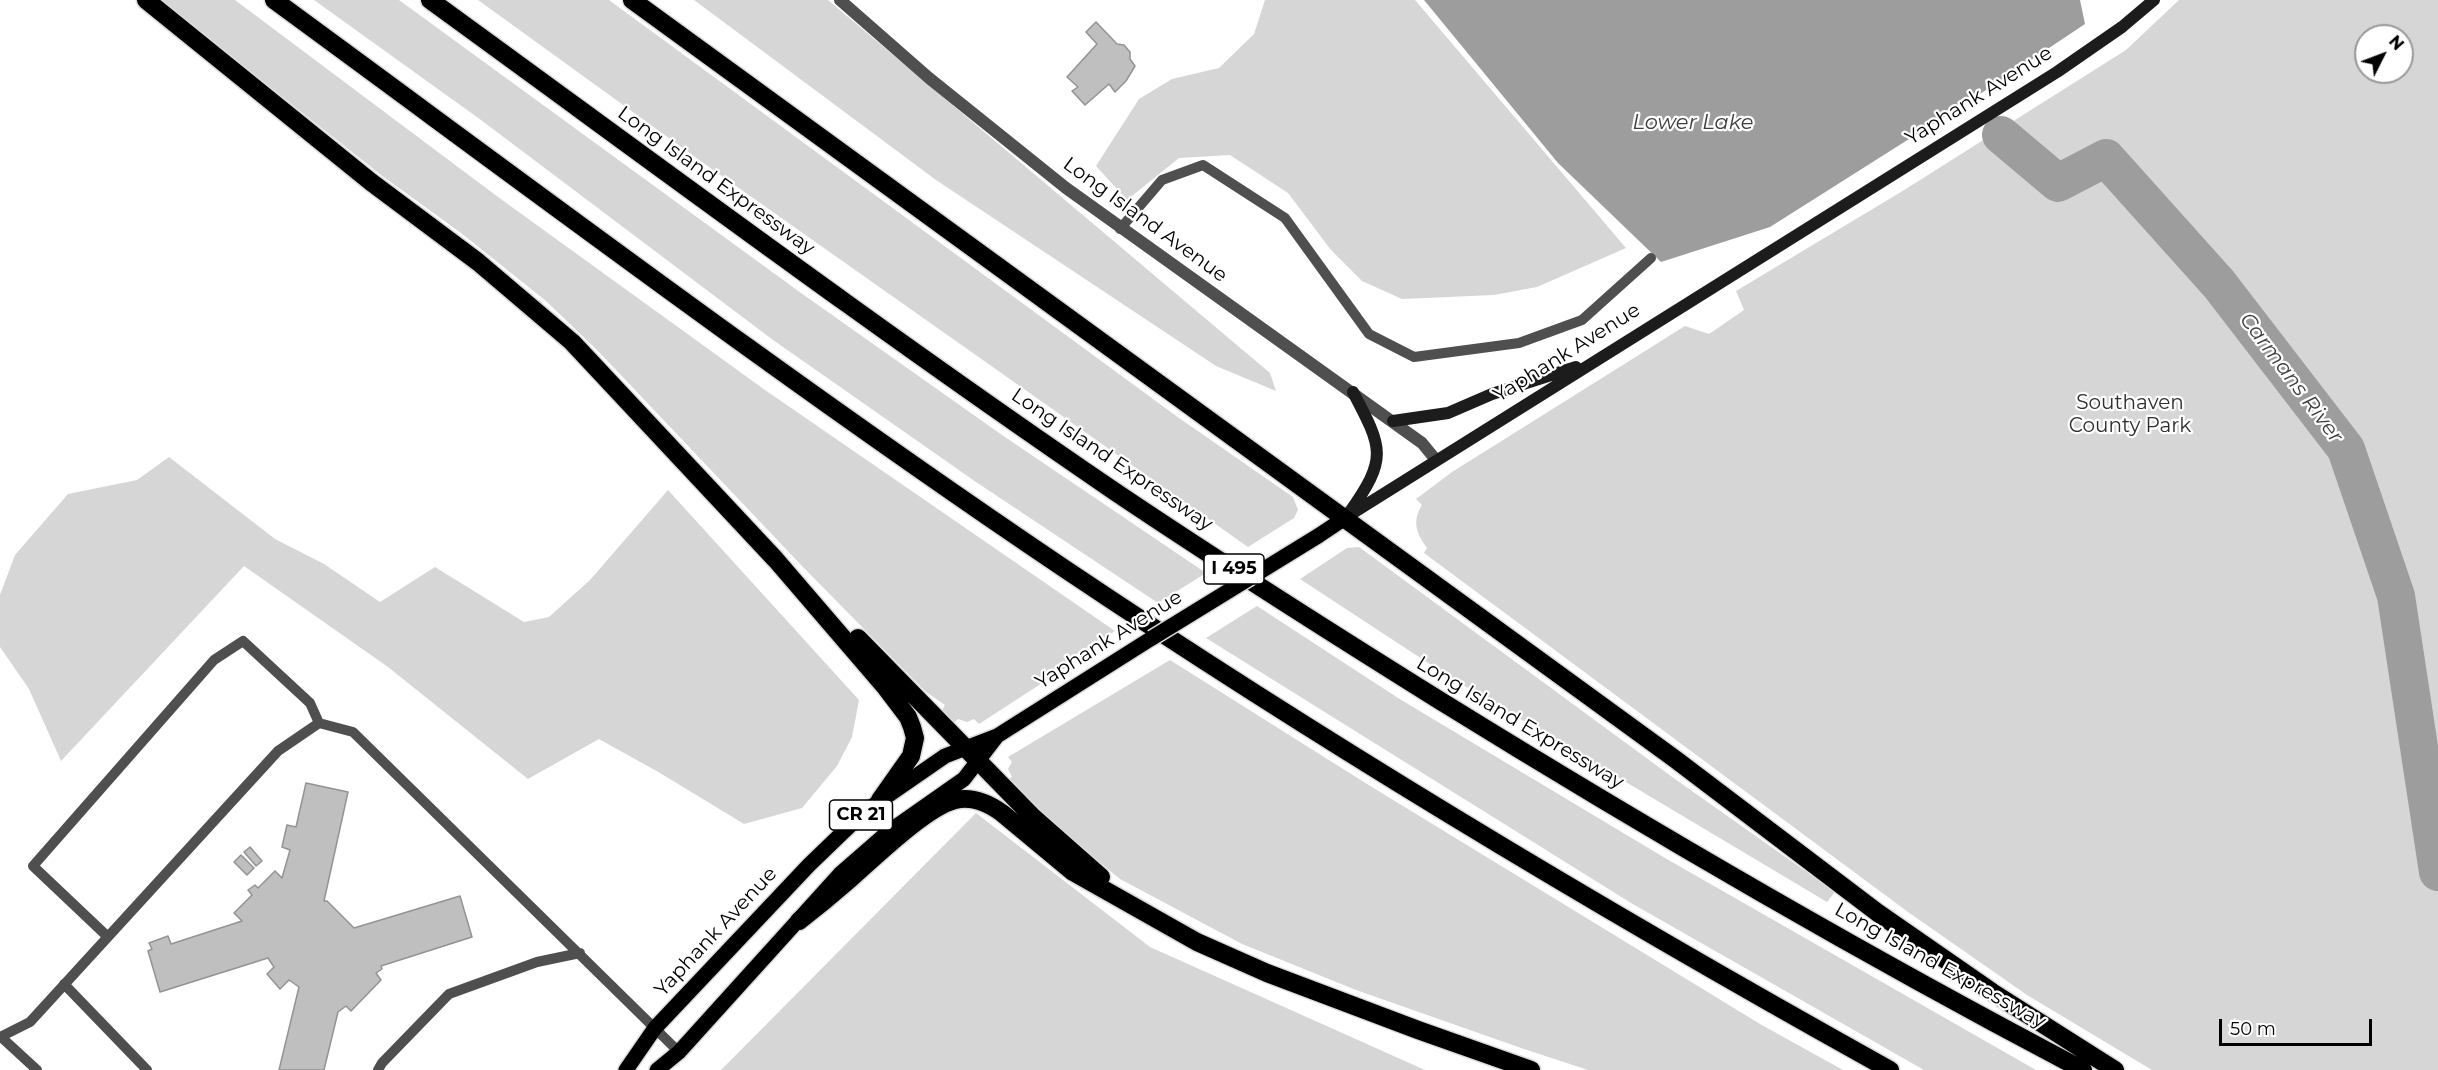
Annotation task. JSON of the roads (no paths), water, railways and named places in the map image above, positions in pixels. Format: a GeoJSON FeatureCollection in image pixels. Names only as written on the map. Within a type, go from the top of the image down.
{"type":"FeatureCollection","features":[{"type":"Feature","properties":{"kind":"highway"},"geometry":{"type":"LineString","coordinates":[[146,0],[371,182],[478,262],[572,342],[776,560],[886,688],[908,717],[915,738],[911,756],[880,800]]}},
{"type":"Feature","properties":{"kind":"highway"},"geometry":{"type":"LineString","coordinates":[[274,0],[835,410],[1066,569],[1277,707],[1523,860],[1763,1000],[1890,1070]]}},
{"type":"Feature","properties":{"kind":"highway","name":"Long Island Expressway"},"geometry":{"type":"LineString","coordinates":[[430,0],[888,334],[1117,493],[1317,623],[1612,805],[1808,920],[2083,1070]]}},
{"type":"Feature","properties":{"kind":"highway"},"geometry":{"type":"LineString","coordinates":[[632,0],[1675,759],[1887,920],[1992,992],[2115,1070]]}},
{"type":"Feature","properties":{"kind":"highway"},"geometry":{"type":"LineString","coordinates":[[776,560],[859,638],[1056,840],[1152,918]]}},
{"type":"Feature","properties":{"kind":"highway"},"geometry":{"type":"LineString","coordinates":[[799,921],[895,840],[939,807],[957,800],[968,799],[991,805],[1073,872],[1197,942],[1267,972],[1418,1030],[1531,1070]]}},
{"type":"Feature","properties":{"kind":"main road","name":"Yaphank Avenue"},"geometry":{"type":"LineString","coordinates":[[626,1070],[655,1028],[808,865],[856,819],[880,800],[945,756],[972,754],[1089,677],[1318,536],[2057,72],[2122,27],[2154,0]]}},
{"type":"Feature","properties":{"kind":"main road"},"geometry":{"type":"LineString","coordinates":[[1393,421],[1448,413],[1492,394],[1594,361]]}},
{"type":"Feature","properties":{"kind":"main road"},"geometry":{"type":"LineString","coordinates":[[1345,518],[1365,490],[1378,451],[1376,438],[1353,392]]}},
{"type":"Feature","properties":{"kind":"main road","name":"Yaphank Avenue"},"geometry":{"type":"LineString","coordinates":[[657,1070],[679,1052],[840,874],[909,817],[964,779],[972,754]]}},
{"type":"Feature","properties":{"kind":"street","name":"Long Island Avenue"},"geometry":{"type":"LineString","coordinates":[[840,0],[1022,154],[1120,229],[1393,421],[1422,443],[1436,460]]}},
{"type":"Feature","properties":{"kind":"lane"},"geometry":{"type":"LineString","coordinates":[[1120,229],[1162,180],[1203,165],[1285,218],[1369,334],[1414,357],[1519,343],[1582,320],[1650,258]]}},
{"type":"Feature","properties":{"kind":"lane"},"geometry":{"type":"LineString","coordinates":[[108,937],[33,866],[214,660],[243,641],[310,703],[319,723]]}},
{"type":"Feature","properties":{"kind":"lane"},"geometry":{"type":"LineString","coordinates":[[37,1070],[0,1037],[30,1022],[278,751],[319,723],[353,732],[679,1052]]}},
{"type":"Feature","properties":{"kind":"lane"},"geometry":{"type":"LineString","coordinates":[[378,1070],[382,1063],[449,994],[537,962],[580,953]]}},
{"type":"Feature","properties":{"kind":"lane"},"geometry":{"type":"LineString","coordinates":[[64,984],[147,1070]]}},
{"type":"Feature","properties":{"kind":"water","name":"Lower Lake"},"geometry":{"type":"Polygon","coordinates":[[[1424,0],[2080,0],[2085,24],[1977,96],[1770,227],[1661,262],[1558,163],[1424,0]]]}},
{"type":"Feature","properties":{"kind":"waterway","name":"Carmans River"},"geometry":{"type":"LineString","coordinates":[[2001,135],[2058,183],[2106,158],[2219,284],[2346,449],[2396,596],[2438,872]]}},
{"type":"Feature","properties":{"kind":"park label","name":"Southaven County Park"},"geometry":{"type":"Point","coordinates":[2130,414]}}]}
